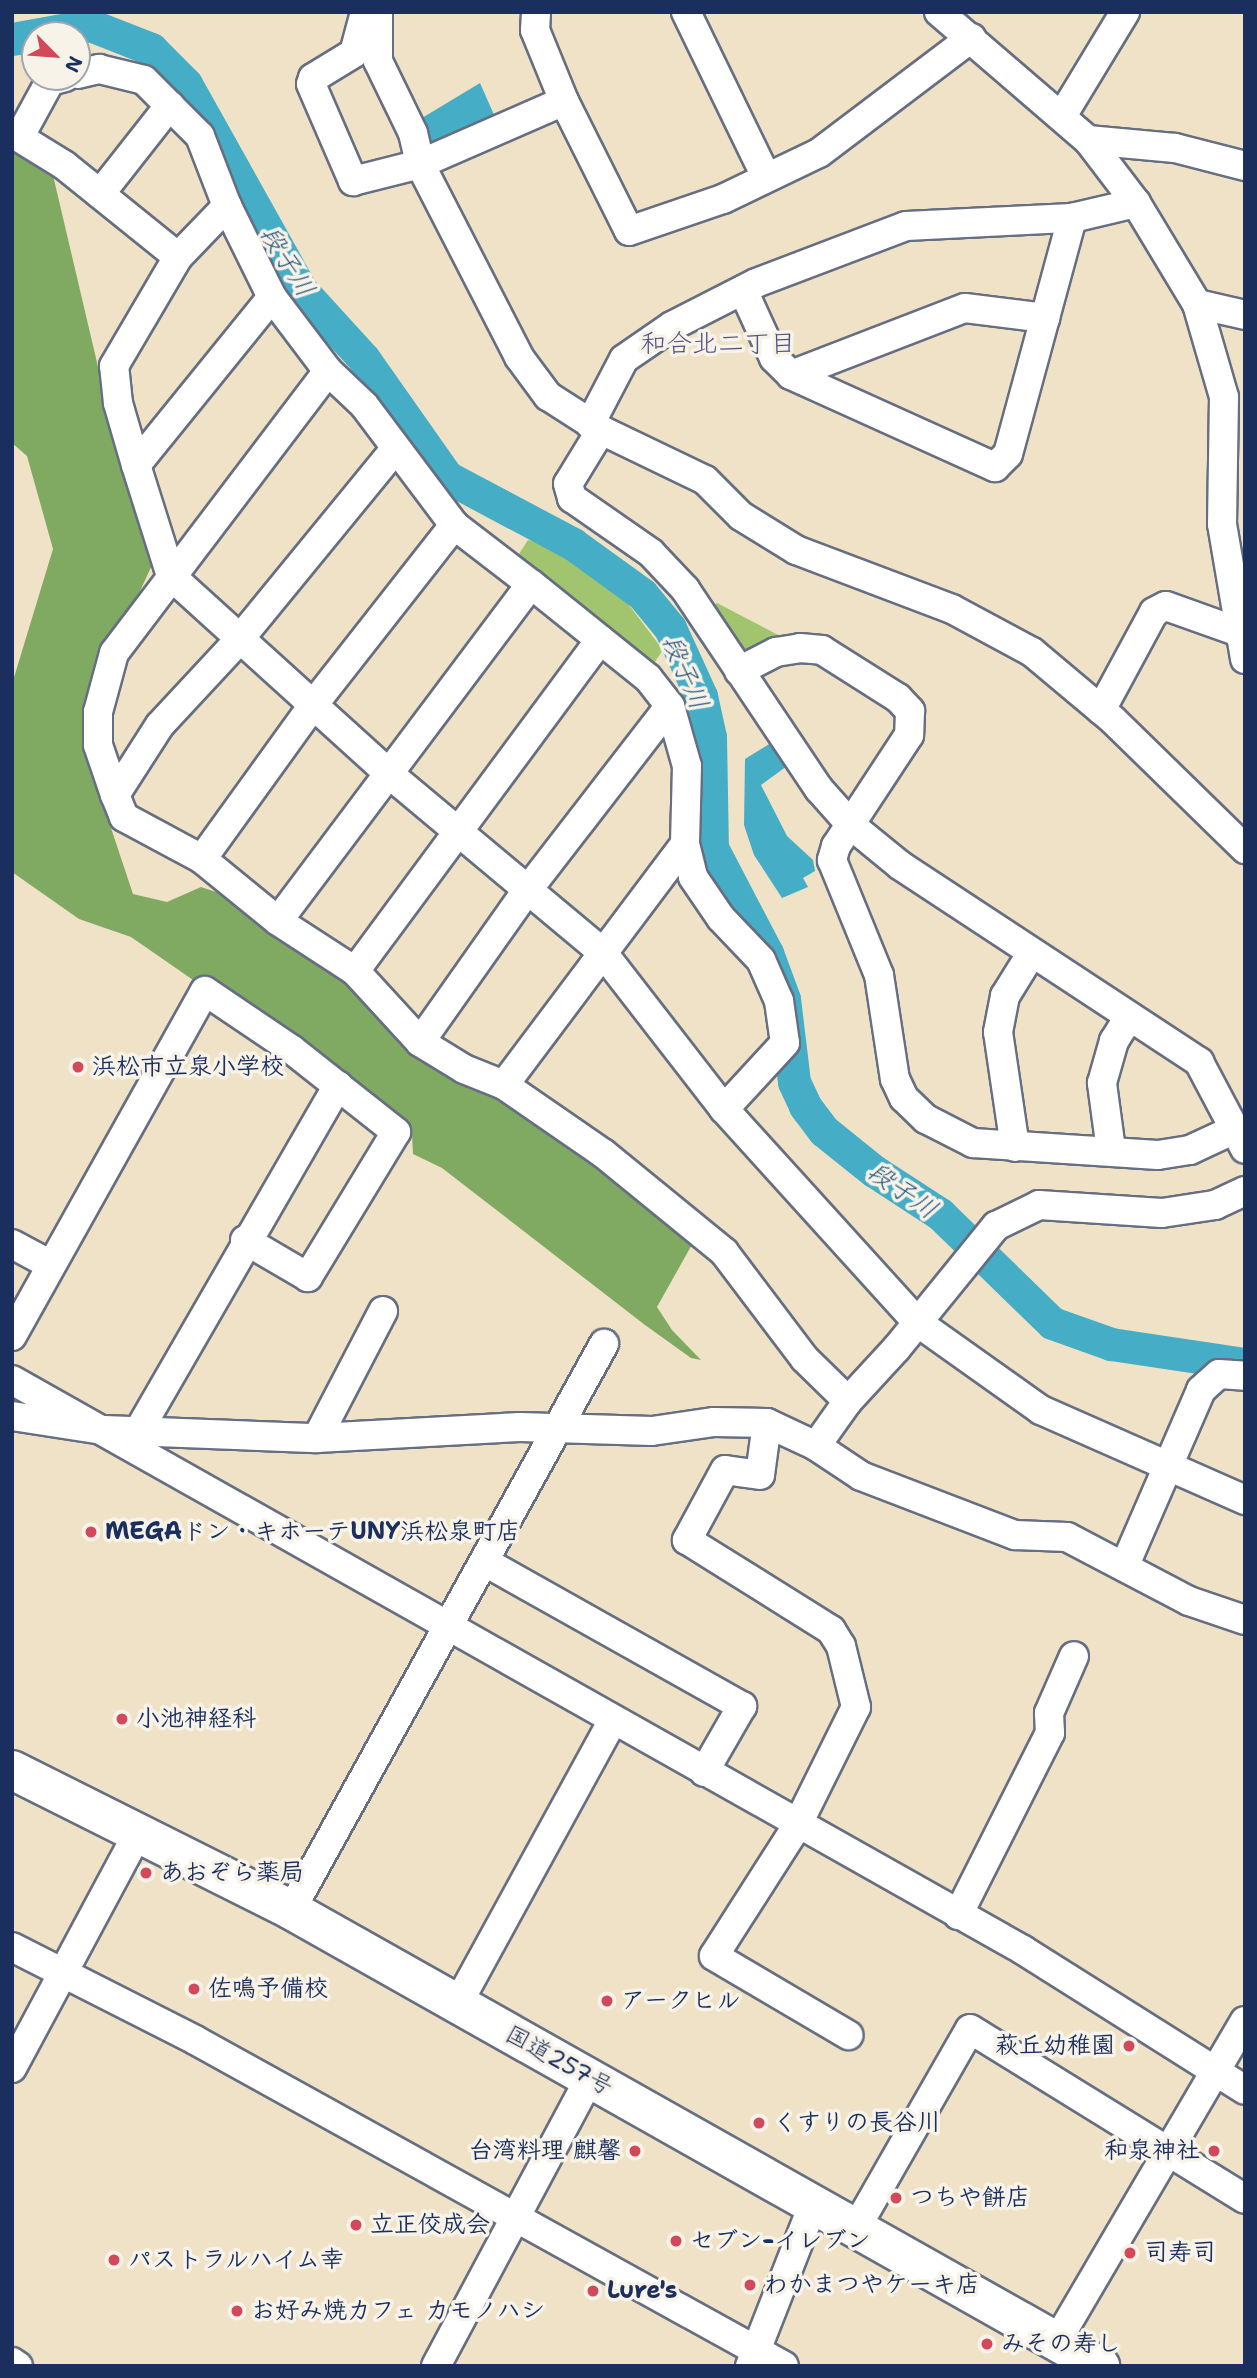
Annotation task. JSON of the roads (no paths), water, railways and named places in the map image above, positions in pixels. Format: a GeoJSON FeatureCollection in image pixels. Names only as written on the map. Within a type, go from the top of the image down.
{"type":"FeatureCollection","features":[{"type":"Feature","properties":{"kind":"highway","name":"国道257号"},"geometry":{"type":"LineString","coordinates":[[12,1770],[291,1910],[1100,2366]]}},
{"type":"Feature","properties":{"kind":"street"},"geometry":{"type":"LineString","coordinates":[[365,12],[354,53],[313,78],[311,84],[353,181],[420,164],[564,101]]}},
{"type":"Feature","properties":{"kind":"street"},"geometry":{"type":"LineString","coordinates":[[377,12],[379,61],[413,133],[420,164],[519,357],[548,396],[596,427],[705,480],[741,516],[796,550],[952,609],[1032,652],[1101,710],[1245,849]]}},
{"type":"Feature","properties":{"kind":"street"},"geometry":{"type":"LineString","coordinates":[[536,12],[535,30],[564,101],[629,231],[723,199],[819,153],[971,38]]}},
{"type":"Feature","properties":{"kind":"street"},"geometry":{"type":"LineString","coordinates":[[686,12],[766,177]]}},
{"type":"Feature","properties":{"kind":"street"},"geometry":{"type":"LineString","coordinates":[[939,12],[1088,140],[1136,202],[1197,304],[1224,397],[1222,524],[1237,583],[1242,645]]}},
{"type":"Feature","properties":{"kind":"street"},"geometry":{"type":"LineString","coordinates":[[1062,116],[1125,12]]}},
{"type":"Feature","properties":{"kind":"street"},"geometry":{"type":"LineString","coordinates":[[91,71],[99,69],[144,80],[200,136],[228,206],[272,298],[328,371],[364,405],[454,525],[648,678],[670,706],[687,766],[685,844],[693,877],[721,918],[761,960],[779,1001],[785,1043],[724,1109]]}},
{"type":"Feature","properties":{"kind":"street"},"geometry":{"type":"LineString","coordinates":[[44,91],[16,135],[100,194],[178,257]]}},
{"type":"Feature","properties":{"kind":"street"},"geometry":{"type":"LineString","coordinates":[[100,194],[170,105]]}},
{"type":"Feature","properties":{"kind":"street"},"geometry":{"type":"LineString","coordinates":[[1088,140],[1175,148],[1245,166]]}},
{"type":"Feature","properties":{"kind":"street"},"geometry":{"type":"LineString","coordinates":[[739,671],[776,652],[822,650],[905,704],[910,710],[909,735],[852,826],[836,846],[832,860],[879,975],[895,1079],[904,1098],[953,1135],[974,1143],[1158,1155],[1240,1139],[1199,1062],[901,866],[852,826],[819,789],[739,671],[685,589],[651,553],[572,498],[568,484],[596,427],[624,359],[672,326],[743,290],[906,226],[1072,218],[1136,202]]}},
{"type":"Feature","properties":{"kind":"street"},"geometry":{"type":"LineString","coordinates":[[228,206],[178,257],[114,366],[118,403],[171,576],[239,641],[388,773],[526,892],[603,953],[724,1109],[917,1322],[1041,1410],[1245,1500]]}},
{"type":"Feature","properties":{"kind":"street"},"geometry":{"type":"LineString","coordinates":[[743,290],[774,358],[791,375],[995,467],[1008,454],[1072,218]]}},
{"type":"Feature","properties":{"kind":"street"},"geometry":{"type":"LineString","coordinates":[[136,465],[272,298]]}},
{"type":"Feature","properties":{"kind":"street"},"geometry":{"type":"LineString","coordinates":[[1197,304],[1245,315]]}},
{"type":"Feature","properties":{"kind":"street"},"geometry":{"type":"LineString","coordinates":[[791,375],[965,308],[1045,318]]}},
{"type":"Feature","properties":{"kind":"street"},"geometry":{"type":"LineString","coordinates":[[328,371],[114,653],[106,673],[98,712],[98,745],[124,817],[202,859],[278,921],[355,971],[420,1042],[464,1069],[504,1085],[604,1154],[724,1252],[804,1359],[848,1401]]}},
{"type":"Feature","properties":{"kind":"street"},"geometry":{"type":"LineString","coordinates":[[115,795],[160,725],[239,641],[395,449]]}},
{"type":"Feature","properties":{"kind":"street"},"geometry":{"type":"LineString","coordinates":[[202,859],[313,705],[454,525]]}},
{"type":"Feature","properties":{"kind":"street"},"geometry":{"type":"LineString","coordinates":[[278,921],[531,584]]}},
{"type":"Feature","properties":{"kind":"street"},"geometry":{"type":"LineString","coordinates":[[1101,710],[1154,612],[1166,606],[1242,645]]}},
{"type":"Feature","properties":{"kind":"street"},"geometry":{"type":"LineString","coordinates":[[355,971],[600,640]]}},
{"type":"Feature","properties":{"kind":"street"},"geometry":{"type":"LineString","coordinates":[[420,1042],[526,892],[670,706]]}},
{"type":"Feature","properties":{"kind":"street"},"geometry":{"type":"LineString","coordinates":[[504,1085],[685,844]]}},
{"type":"Feature","properties":{"kind":"street"},"geometry":{"type":"LineString","coordinates":[[1015,1147],[998,1032],[1005,996],[1031,954]]}},
{"type":"Feature","properties":{"kind":"street"},"geometry":{"type":"LineString","coordinates":[[12,1336],[205,991],[338,1085],[396,1132],[308,1277],[245,1240]]}},
{"type":"Feature","properties":{"kind":"street"},"geometry":{"type":"LineString","coordinates":[[1111,1150],[1102,1083],[1114,1041],[1129,1017]]}},
{"type":"Feature","properties":{"kind":"street"},"geometry":{"type":"LineString","coordinates":[[139,1430],[245,1240],[338,1085]]}},
{"type":"Feature","properties":{"kind":"street"},"geometry":{"type":"LineString","coordinates":[[816,1446],[848,1401],[996,1226],[1039,1205],[1163,1213],[1215,1205],[1245,1191]]}},
{"type":"Feature","properties":{"kind":"street"},"geometry":{"type":"LineString","coordinates":[[12,1244],[51,1265]]}},
{"type":"Feature","properties":{"kind":"street"},"geometry":{"type":"LineString","coordinates":[[317,1438],[383,1311]]}},
{"type":"Feature","properties":{"kind":"street"},"geometry":{"type":"LineString","coordinates":[[291,1910],[560,1428],[604,1344]]}},
{"type":"Feature","properties":{"kind":"street"},"geometry":{"type":"LineString","coordinates":[[1125,1565],[1201,1390],[1219,1374],[1245,1376]]}},
{"type":"Feature","properties":{"kind":"street"},"geometry":{"type":"LineString","coordinates":[[12,1380],[104,1430],[447,1629],[1078,1984],[1245,2090]]}},
{"type":"Feature","properties":{"kind":"street"},"geometry":{"type":"LineString","coordinates":[[12,1416],[104,1430],[317,1438],[560,1428],[652,1431],[714,1422],[767,1423],[816,1446],[861,1476],[1014,1535],[1066,1537],[1125,1565],[1189,1601],[1245,1620]]}},
{"type":"Feature","properties":{"kind":"street"},"geometry":{"type":"LineString","coordinates":[[767,1423],[760,1475],[725,1470],[687,1540],[831,1630],[841,1646],[856,1707],[797,1826],[714,1956],[848,2035]]}},
{"type":"Feature","properties":{"kind":"street"},"geometry":{"type":"LineString","coordinates":[[485,1562],[742,1706],[704,1772]]}},
{"type":"Feature","properties":{"kind":"street"},"geometry":{"type":"LineString","coordinates":[[958,1915],[1050,1733],[1049,1713],[1074,1656]]}},
{"type":"Feature","properties":{"kind":"street"},"geometry":{"type":"LineString","coordinates":[[457,2005],[613,1720]]}},
{"type":"Feature","properties":{"kind":"street"},"geometry":{"type":"LineString","coordinates":[[12,2068],[138,1833]]}},
{"type":"Feature","properties":{"kind":"street"},"geometry":{"type":"LineString","coordinates":[[12,1947],[517,2217],[754,2357],[785,2366]]}},
{"type":"Feature","properties":{"kind":"street"},"geometry":{"type":"LineString","coordinates":[[1050,2338],[1064,2329],[1245,2021]]}},
{"type":"Feature","properties":{"kind":"street"},"geometry":{"type":"LineString","coordinates":[[856,2228],[970,2029],[1245,2199]]}},
{"type":"Feature","properties":{"kind":"street"},"geometry":{"type":"LineString","coordinates":[[436,2366],[590,2078]]}},
{"type":"Feature","properties":{"kind":"street"},"geometry":{"type":"LineString","coordinates":[[754,2357],[813,2205]]}},
{"type":"Feature","properties":{"kind":"street"},"geometry":{"type":"LineString","coordinates":[[12,2362],[18,2366]]}},
{"type":"Feature","properties":{"kind":"water"},"geometry":{"type":"Polygon","coordinates":[[[480,83],[495,117],[435,148],[426,142],[422,118],[480,83]]]}},
{"type":"Feature","properties":{"kind":"water"},"geometry":{"type":"Polygon","coordinates":[[[771,743],[787,766],[761,785],[787,836],[813,860],[815,871],[803,878],[808,887],[782,898],[754,855],[744,825],[745,759],[771,743]]]}},
{"type":"Feature","properties":{"kind":"waterway","name":"段子川"},"geometry":{"type":"LineString","coordinates":[[12,39],[90,25],[151,49],[186,84],[301,290],[364,359],[447,477],[573,544],[642,594],[670,628],[701,696],[710,737],[712,848],[767,953],[784,999],[794,1082],[805,1106],[824,1131],[874,1171],[940,1214],[1052,1323],[1111,1344],[1245,1364]]}},
{"type":"Feature","properties":{"kind":"place","name":"浜松市立泉小学校"},"geometry":{"type":"Point","coordinates":[78,1067]}},
{"type":"Feature","properties":{"kind":"place","name":"MEGAドン・キホーテUNY浜松泉町店"},"geometry":{"type":"Point","coordinates":[91,1532]}},
{"type":"Feature","properties":{"kind":"place","name":"小池神経科"},"geometry":{"type":"Point","coordinates":[122,1719]}},
{"type":"Feature","properties":{"kind":"place","name":"あおぞら薬局"},"geometry":{"type":"Point","coordinates":[146,1873]}},
{"type":"Feature","properties":{"kind":"place","name":"佐鳴予備校"},"geometry":{"type":"Point","coordinates":[194,1989]}},
{"type":"Feature","properties":{"kind":"place","name":"アークヒル"},"geometry":{"type":"Point","coordinates":[607,2001]}},
{"type":"Feature","properties":{"kind":"place","name":"萩丘幼稚園"},"geometry":{"type":"Point","coordinates":[1129,2046]}},
{"type":"Feature","properties":{"kind":"place","name":"くすりの長谷川"},"geometry":{"type":"Point","coordinates":[759,2123]}},
{"type":"Feature","properties":{"kind":"place","name":"台湾料理 麒馨"},"geometry":{"type":"Point","coordinates":[635,2151]}},
{"type":"Feature","properties":{"kind":"place","name":"和泉神社"},"geometry":{"type":"Point","coordinates":[1214,2151]}},
{"type":"Feature","properties":{"kind":"place","name":"つちや餅店"},"geometry":{"type":"Point","coordinates":[896,2198]}},
{"type":"Feature","properties":{"kind":"place","name":"立正佼成会"},"geometry":{"type":"Point","coordinates":[356,2225]}},
{"type":"Feature","properties":{"kind":"place","name":"セブン-イレブン"},"geometry":{"type":"Point","coordinates":[676,2241]}},
{"type":"Feature","properties":{"kind":"place","name":"司寿司"},"geometry":{"type":"Point","coordinates":[1130,2253]}},
{"type":"Feature","properties":{"kind":"place","name":"パストラルハイム幸"},"geometry":{"type":"Point","coordinates":[114,2260]}},
{"type":"Feature","properties":{"kind":"place","name":"わかまつやケーキ店"},"geometry":{"type":"Point","coordinates":[750,2285]}},
{"type":"Feature","properties":{"kind":"place","name":"Lure's"},"geometry":{"type":"Point","coordinates":[593,2291]}},
{"type":"Feature","properties":{"kind":"place","name":"お好み焼カフェ カモノハシ"},"geometry":{"type":"Point","coordinates":[237,2311]}},
{"type":"Feature","properties":{"kind":"place","name":"みその寿し"},"geometry":{"type":"Point","coordinates":[987,2344]}},
{"type":"Feature","properties":{"kind":"district","name":"和合北二丁目"},"geometry":{"type":"Point","coordinates":[718,343]}}]}
